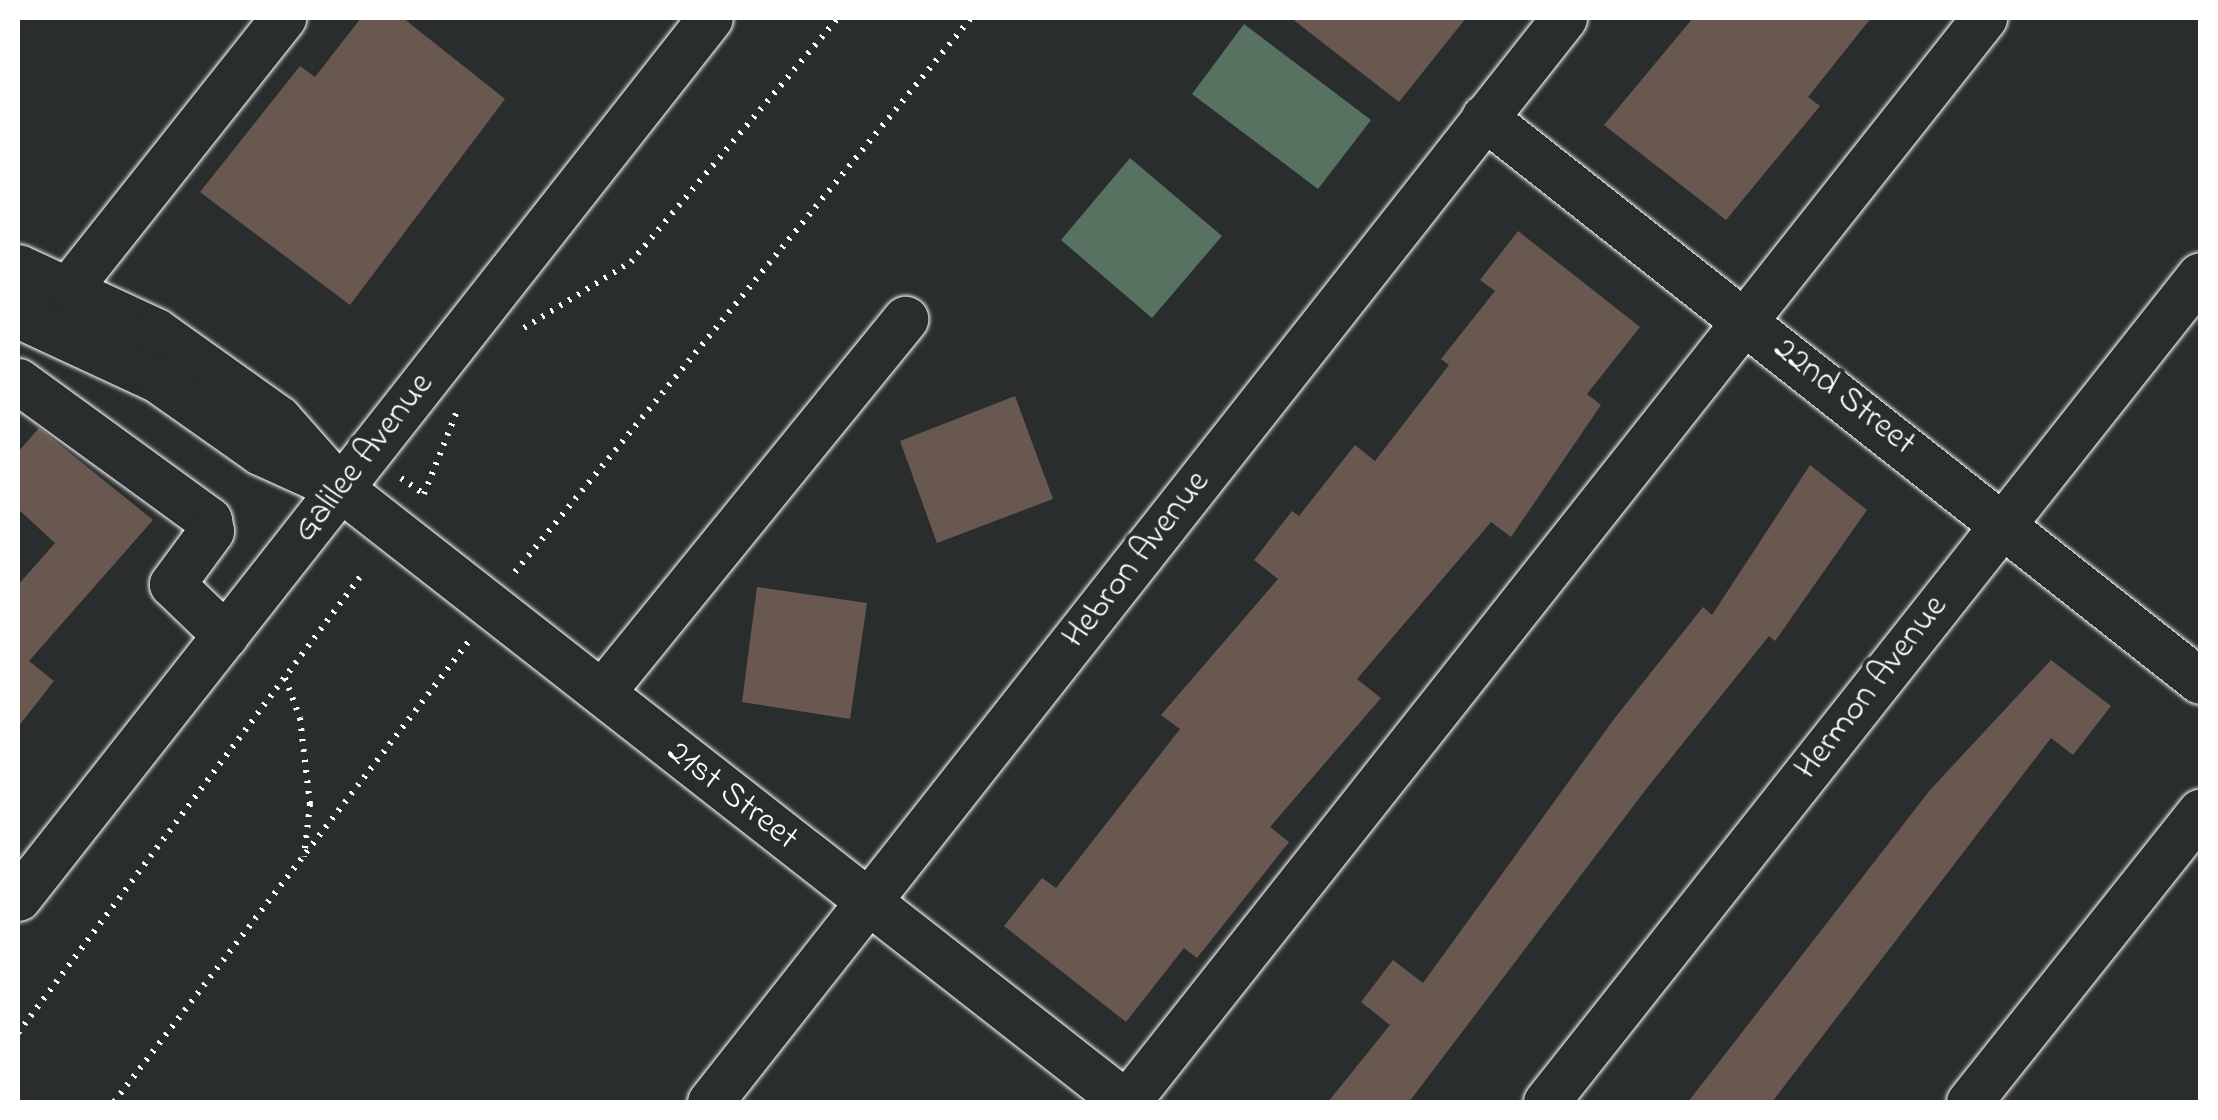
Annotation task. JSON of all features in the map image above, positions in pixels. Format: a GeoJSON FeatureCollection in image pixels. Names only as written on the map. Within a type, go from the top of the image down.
{"type":"FeatureCollection","features":[{"type":"Feature","properties":{"kind":"street"},"geometry":{"type":"LineString","coordinates":[[70,288],[283,18]]}},
{"type":"Feature","properties":{"kind":"street","name":"Galilee Avenue"},"geometry":{"type":"LineString","coordinates":[[18,898],[710,18]]}},
{"type":"Feature","properties":{"kind":"street","name":"Hebron Avenue"},"geometry":{"type":"LineString","coordinates":[[710,1102],[1564,18]]}},
{"type":"Feature","properties":{"kind":"street"},"geometry":{"type":"LineString","coordinates":[[1126,1102],[1984,18]]}},
{"type":"Feature","properties":{"kind":"street","name":"22nd Street"},"geometry":{"type":"LineString","coordinates":[[1484,118],[2004,521],[2200,681]]}},
{"type":"Feature","properties":{"kind":"street","name":"21st Street"},"geometry":{"type":"LineString","coordinates":[[18,266],[156,331],[278,418],[340,488],[1126,1102]]}},
{"type":"Feature","properties":{"kind":"street","name":"Hermon Avenue"},"geometry":{"type":"LineString","coordinates":[[1546,1102],[2200,275]]}},
{"type":"Feature","properties":{"kind":"street","name":"21st Street"},"geometry":{"type":"LineString","coordinates":[[18,314],[158,380],[260,452],[340,488]]}},
{"type":"Feature","properties":{"kind":"street"},"geometry":{"type":"LineString","coordinates":[[602,692],[904,319]]}},
{"type":"Feature","properties":{"kind":"street"},"geometry":{"type":"LineString","coordinates":[[18,381],[209,520],[211,532],[172,584],[225,635]]}},
{"type":"Feature","properties":{"kind":"street"},"geometry":{"type":"LineString","coordinates":[[1969,1102],[2200,812]]}},
{"type":"Feature","properties":{"kind":"path"},"geometry":{"type":"LineString","coordinates":[[515,338],[631,262],[838,18]]}},
{"type":"Feature","properties":{"kind":"path"},"geometry":{"type":"LineString","coordinates":[[518,568],[972,18]]}},
{"type":"Feature","properties":{"kind":"path"},"geometry":{"type":"LineString","coordinates":[[424,494],[461,400]]}},
{"type":"Feature","properties":{"kind":"path"},"geometry":{"type":"LineString","coordinates":[[18,1033],[363,574]]}},
{"type":"Feature","properties":{"kind":"path"},"geometry":{"type":"LineString","coordinates":[[114,1102],[466,645]]}},
{"type":"Feature","properties":{"kind":"path"},"geometry":{"type":"LineString","coordinates":[[284,677],[300,718],[308,787],[304,858]]}},
{"type":"Feature","properties":{"kind":"green space"},"geometry":{"type":"Polygon","coordinates":[[[1244,24],[1371,120],[1318,189],[1192,94],[1244,24]]]}},
{"type":"Feature","properties":{"kind":"green space"},"geometry":{"type":"Polygon","coordinates":[[[1130,158],[1222,236],[1152,318],[1061,240],[1130,158]]]}},
{"type":"Feature","properties":{"kind":"building"},"geometry":{"type":"Polygon","coordinates":[[[361,18],[403,18],[505,99],[350,305],[200,192],[300,66],[315,77],[361,18]]]}},
{"type":"Feature","properties":{"kind":"building"},"geometry":{"type":"Polygon","coordinates":[[[1291,18],[1466,18],[1399,102],[1291,18]]]}},
{"type":"Feature","properties":{"kind":"building"},"geometry":{"type":"Polygon","coordinates":[[[1693,18],[1871,18],[1808,97],[1820,106],[1726,220],[1604,125],[1693,18]]]}},
{"type":"Feature","properties":{"kind":"building"},"geometry":{"type":"Polygon","coordinates":[[[1518,231],[1640,327],[1587,394],[1601,405],[1511,537],[1491,522],[1357,679],[1381,698],[1270,827],[1289,842],[1197,958],[1184,948],[1126,1022],[1004,926],[1042,878],[1056,888],[1180,729],[1161,715],[1278,579],[1254,560],[1292,511],[1299,516],[1355,445],[1375,461],[1449,365],[1441,359],[1495,291],[1480,280],[1518,231]]]}},
{"type":"Feature","properties":{"kind":"building"},"geometry":{"type":"Polygon","coordinates":[[[1015,396],[1053,499],[937,543],[900,441],[1015,396]]]}},
{"type":"Feature","properties":{"kind":"building"},"geometry":{"type":"Polygon","coordinates":[[[39,428],[153,520],[29,661],[54,681],[18,727],[18,585],[55,543],[18,509],[18,452],[39,428]]]}},
{"type":"Feature","properties":{"kind":"building"},"geometry":{"type":"Polygon","coordinates":[[[1810,465],[1867,510],[1775,641],[1769,636],[1647,788],[1409,1102],[1328,1102],[1390,1025],[1361,1002],[1393,960],[1423,983],[1614,719],[1703,607],[1712,615],[1810,465]]]}},
{"type":"Feature","properties":{"kind":"building"},"geometry":{"type":"Polygon","coordinates":[[[757,587],[867,603],[850,719],[742,702],[757,587]]]}},
{"type":"Feature","properties":{"kind":"building"},"geometry":{"type":"Polygon","coordinates":[[[2051,660],[2111,706],[2073,755],[2051,738],[1772,1102],[1688,1102],[1930,790],[2051,660]]]}}]}
